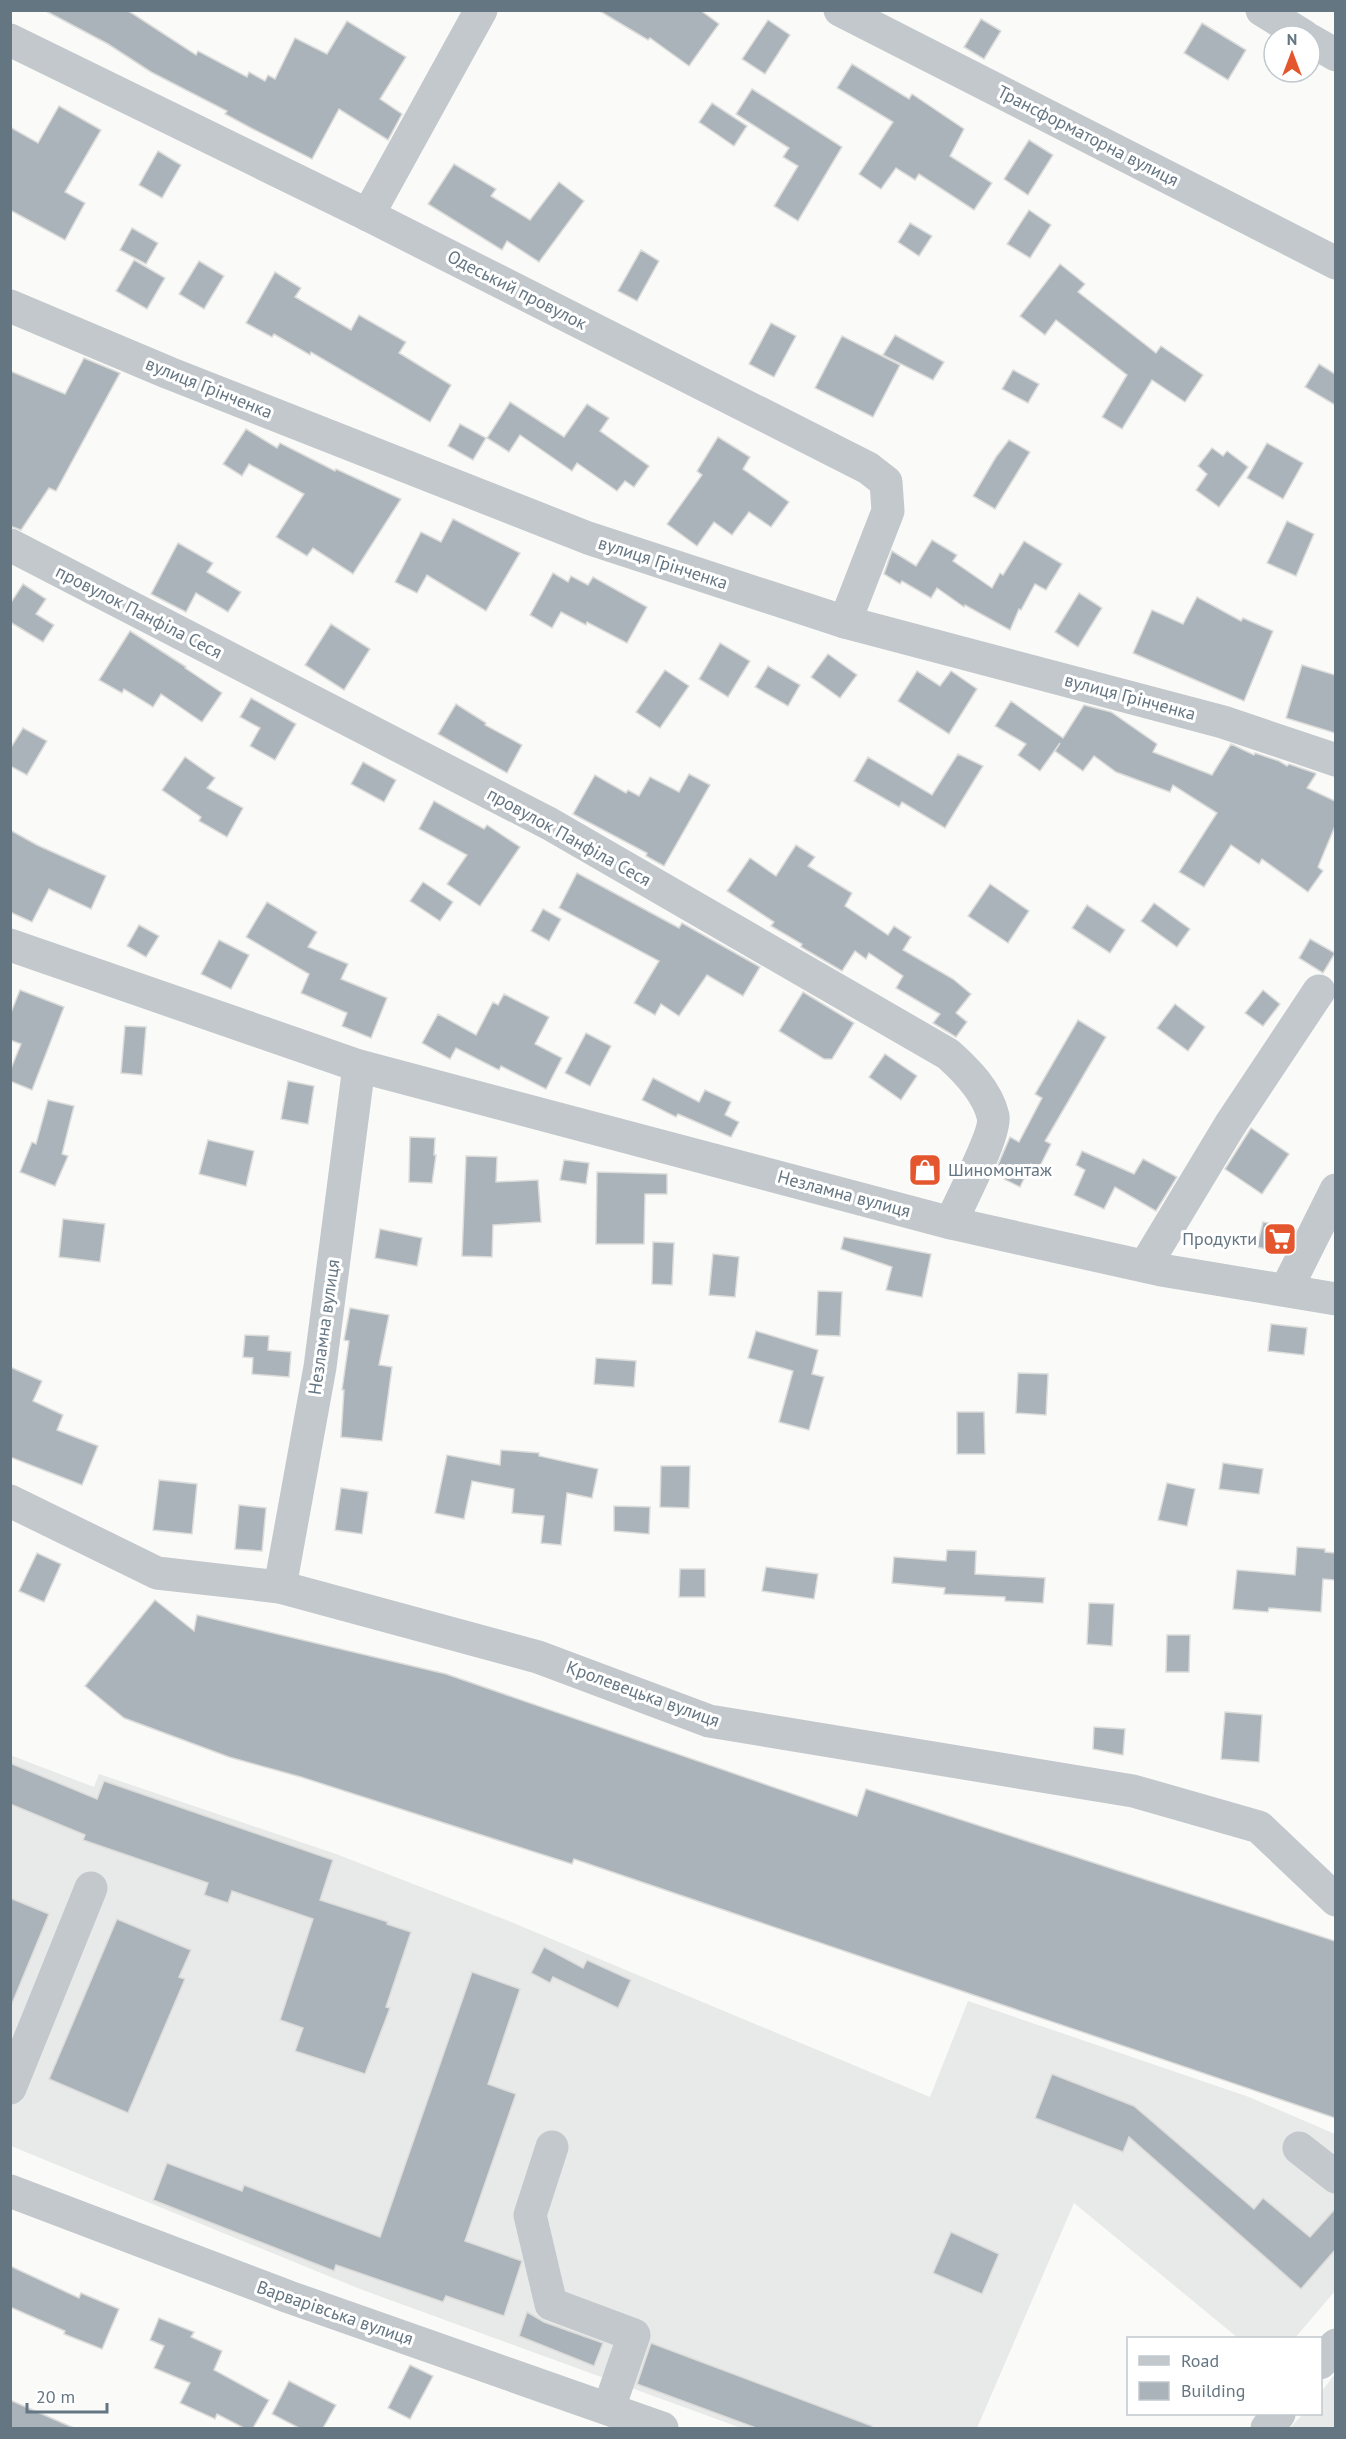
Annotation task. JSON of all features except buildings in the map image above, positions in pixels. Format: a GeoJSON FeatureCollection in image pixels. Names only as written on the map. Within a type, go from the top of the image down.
{"type":"FeatureCollection","features":[{"type":"Feature","properties":{"kind":"street"},"geometry":{"type":"LineString","coordinates":[[368,215],[481,10]]}},
{"type":"Feature","properties":{"kind":"street","name":"Трансформаторна вулиця"},"geometry":{"type":"LineString","coordinates":[[840,10],[1335,263]]}},
{"type":"Feature","properties":{"kind":"street"},"geometry":{"type":"LineString","coordinates":[[1262,10],[1285,24]]}},
{"type":"Feature","properties":{"kind":"street","name":"Одеський провулок"},"geometry":{"type":"LineString","coordinates":[[10,40],[368,215],[868,468],[886,482],[888,511],[844,622]]}},
{"type":"Feature","properties":{"kind":"street"},"geometry":{"type":"LineString","coordinates":[[1322,47],[1335,55]]}},
{"type":"Feature","properties":{"kind":"street","name":"вулиця Грінченка"},"geometry":{"type":"LineString","coordinates":[[10,306],[169,373],[588,538],[844,622],[1223,722],[1335,760]]}},
{"type":"Feature","properties":{"kind":"street","name":"провулок Панфіла Сеся"},"geometry":{"type":"LineString","coordinates":[[10,545],[550,824],[948,1054],[969,1073],[994,1118],[988,1142],[951,1223]]}},
{"type":"Feature","properties":{"kind":"street","name":"Незламна вулиця"},"geometry":{"type":"LineString","coordinates":[[10,945],[358,1066],[951,1223],[1145,1266],[1335,1299]]}},
{"type":"Feature","properties":{"kind":"street"},"geometry":{"type":"LineString","coordinates":[[1145,1266],[1230,1125],[1319,991]]}},
{"type":"Feature","properties":{"kind":"street","name":"Незламна вулиця"},"geometry":{"type":"LineString","coordinates":[[280,1587],[320,1368],[358,1066]]}},
{"type":"Feature","properties":{"kind":"street"},"geometry":{"type":"LineString","coordinates":[[1286,1290],[1335,1190]]}},
{"type":"Feature","properties":{"kind":"street","name":"Кролевецька вулиця"},"geometry":{"type":"LineString","coordinates":[[10,1502],[158,1573],[280,1587],[538,1657],[709,1721],[1133,1791],[1260,1827],[1335,1900]]}},
{"type":"Feature","properties":{"kind":"street"},"geometry":{"type":"LineString","coordinates":[[10,2088],[91,1888]]}},
{"type":"Feature","properties":{"kind":"street"},"geometry":{"type":"LineString","coordinates":[[552,2147],[530,2215],[551,2304],[634,2335],[609,2408]]}},
{"type":"Feature","properties":{"kind":"street"},"geometry":{"type":"LineString","coordinates":[[1299,2148],[1335,2177]]}},
{"type":"Feature","properties":{"kind":"street","name":"Варварівська вулиця"},"geometry":{"type":"LineString","coordinates":[[10,2191],[289,2297],[662,2428]]}},
{"type":"Feature","properties":{"kind":"street"},"geometry":{"type":"LineString","coordinates":[[1322,2361],[1335,2345]]}},
{"type":"Feature","properties":{"kind":"street"},"geometry":{"type":"LineString","coordinates":[[1267,2428],[1279,2415]]}},
{"type":"Feature","properties":{"kind":"shaded area"},"geometry":{"type":"Polygon","coordinates":[[[10,1755],[94,1787],[99,1774],[336,1854],[511,1922],[930,2097],[968,2001],[1249,2097],[1335,2134],[1335,2291],[1296,2337],[1237,2337],[1074,2203],[977,2428],[741,2428],[360,2289],[11,2146],[10,1755]]]}},
{"type":"Feature","properties":{"kind":"shaded area"},"geometry":{"type":"Polygon","coordinates":[[[1335,2374],[1335,2428],[1290,2428],[1302,2415],[1322,2415],[1322,2391],[1335,2374]]]}},
{"type":"Feature","properties":{"kind":"place","name":"Шиномонтаж"},"geometry":{"type":"Point","coordinates":[925,1170]}},
{"type":"Feature","properties":{"kind":"place","name":"Продукти"},"geometry":{"type":"Point","coordinates":[1280,1239]}}]}
